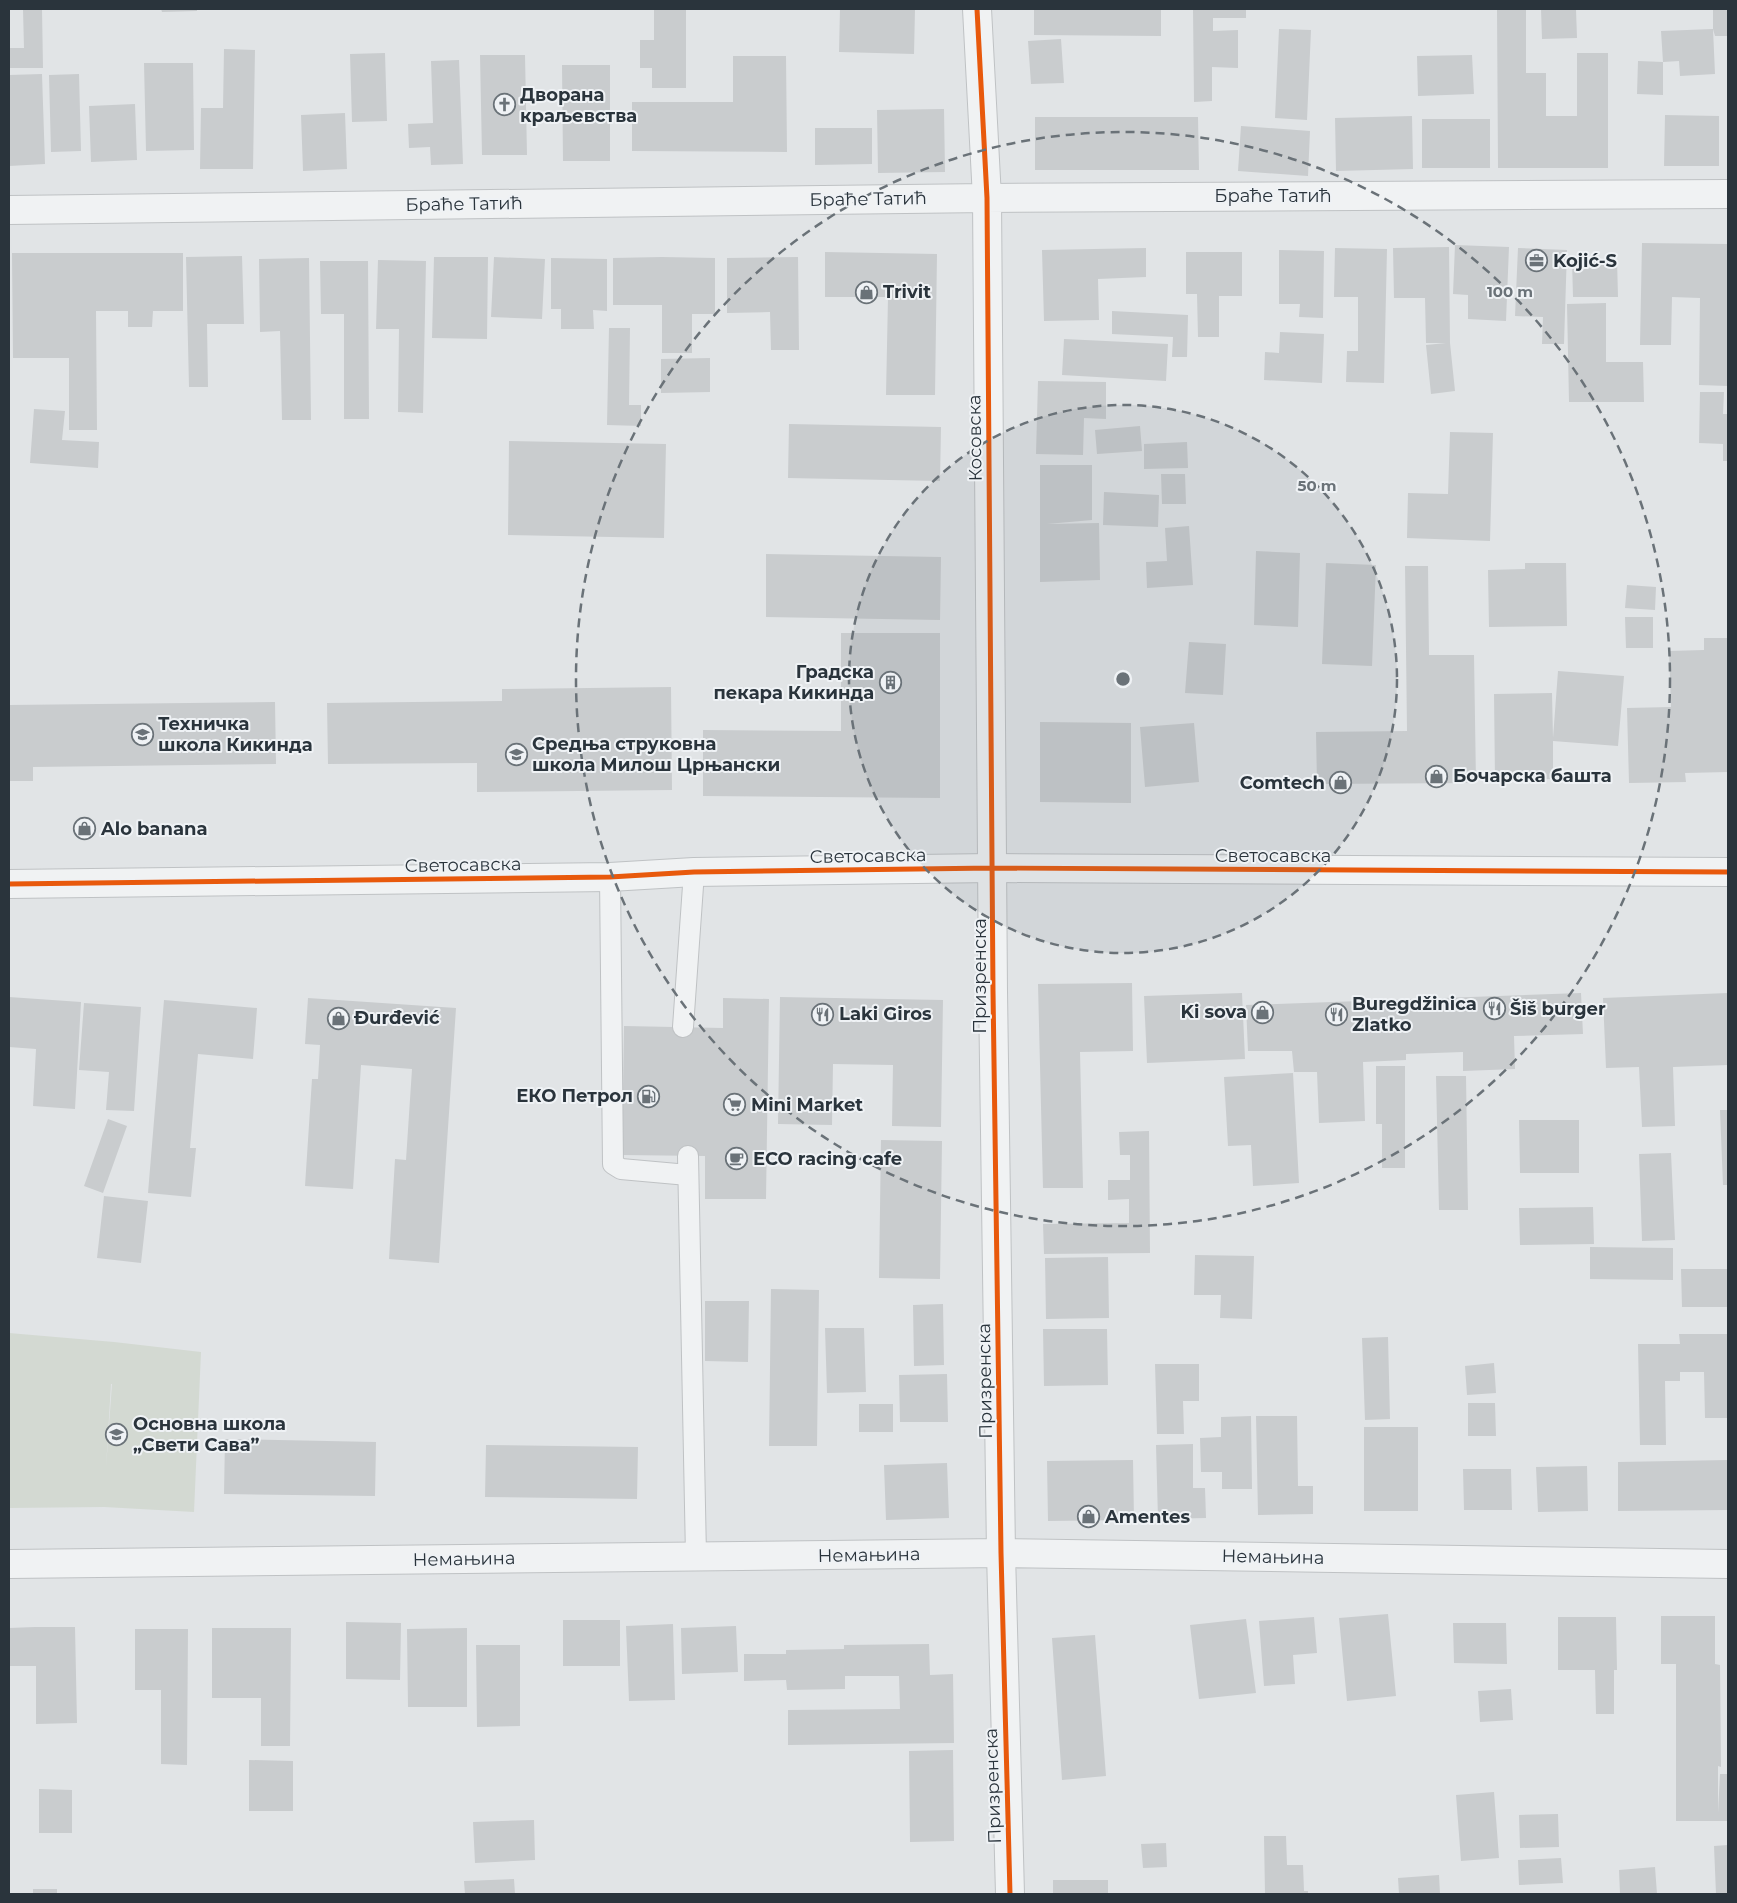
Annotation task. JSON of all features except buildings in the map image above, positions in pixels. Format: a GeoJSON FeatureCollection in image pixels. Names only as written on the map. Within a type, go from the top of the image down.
{"type":"FeatureCollection","features":[{"type":"Feature","properties":{"kind":"street","name":"Косовска"},"geometry":{"type":"LineString","coordinates":[[977,9],[987,198],[993,868]]}},
{"type":"Feature","properties":{"kind":"street","name":"Браће Татић"},"geometry":{"type":"LineString","coordinates":[[9,210],[987,198],[1728,194]]}},
{"type":"Feature","properties":{"kind":"street","name":"Светосавска"},"geometry":{"type":"LineString","coordinates":[[9,884],[610,877],[694,872],[993,868],[1728,872]]}},
{"type":"Feature","properties":{"kind":"street","name":"Призренска"},"geometry":{"type":"LineString","coordinates":[[993,868],[1001,1553],[1010,1894]]}},
{"type":"Feature","properties":{"kind":"street","name":"Немањина"},"geometry":{"type":"LineString","coordinates":[[9,1564],[1001,1553],[1728,1564]]}},
{"type":"Feature","properties":{"kind":"lane"},"geometry":{"type":"LineString","coordinates":[[683,1027],[694,872]]}},
{"type":"Feature","properties":{"kind":"lane"},"geometry":{"type":"LineString","coordinates":[[610,877],[612,1164],[622,1169],[688,1165],[696,1556]]}},
{"type":"Feature","properties":{"kind":"shaded area","name":"Основна школа „Свети Сава”"},"geometry":{"type":"Polygon","coordinates":[[[9,1333],[201,1352],[194,1512],[104,1507],[9,1508],[9,1333]],[[111,1384],[106,1468],[112,1384],[111,1384]]]}},
{"type":"Feature","properties":{"kind":"cycle path"},"geometry":{"type":"LineString","coordinates":[[977,9],[987,198],[993,991],[1001,1553],[1010,1894]]}},
{"type":"Feature","properties":{"kind":"cycle path"},"geometry":{"type":"LineString","coordinates":[[9,884],[610,877],[694,872],[993,868],[1728,872]]}},
{"type":"Feature","properties":{"kind":"place","name":"Дворана краљевства"},"geometry":{"type":"Point","coordinates":[504,105]}},
{"type":"Feature","properties":{"kind":"place","name":"Kojić-S"},"geometry":{"type":"Point","coordinates":[1537,261]}},
{"type":"Feature","properties":{"kind":"place","name":"Trivit"},"geometry":{"type":"Point","coordinates":[867,292]}},
{"type":"Feature","properties":{"kind":"place","name":"Градска пекара Кикинда"},"geometry":{"type":"Point","coordinates":[890,682]}},
{"type":"Feature","properties":{"kind":"place","name":"Техничка школа Кикинда"},"geometry":{"type":"Point","coordinates":[142,734]}},
{"type":"Feature","properties":{"kind":"place","name":"Средња струковна школа Милош Црњански"},"geometry":{"type":"Point","coordinates":[516,754]}},
{"type":"Feature","properties":{"kind":"place","name":"Бочарска башта"},"geometry":{"type":"Point","coordinates":[1437,776]}},
{"type":"Feature","properties":{"kind":"place","name":"Comtech"},"geometry":{"type":"Point","coordinates":[1341,783]}},
{"type":"Feature","properties":{"kind":"place","name":"Alo banana"},"geometry":{"type":"Point","coordinates":[85,829]}},
{"type":"Feature","properties":{"kind":"place","name":"Šiš burger"},"geometry":{"type":"Point","coordinates":[1494,1009]}},
{"type":"Feature","properties":{"kind":"place","name":"Ki sova"},"geometry":{"type":"Point","coordinates":[1263,1012]}},
{"type":"Feature","properties":{"kind":"place","name":"Laki Giros"},"geometry":{"type":"Point","coordinates":[823,1014]}},
{"type":"Feature","properties":{"kind":"place","name":"Buregdžinica Zlatko"},"geometry":{"type":"Point","coordinates":[1336,1014]}},
{"type":"Feature","properties":{"kind":"place","name":"Đurđević"},"geometry":{"type":"Point","coordinates":[338,1018]}},
{"type":"Feature","properties":{"kind":"place","name":"ЕКО Петрол"},"geometry":{"type":"Point","coordinates":[649,1096]}},
{"type":"Feature","properties":{"kind":"place","name":"Mini Market"},"geometry":{"type":"Point","coordinates":[735,1105]}},
{"type":"Feature","properties":{"kind":"place","name":"ECO racing cafe"},"geometry":{"type":"Point","coordinates":[737,1159]}},
{"type":"Feature","properties":{"kind":"place","name":"Основна школа „Свети Сава”"},"geometry":{"type":"Point","coordinates":[117,1434]}},
{"type":"Feature","properties":{"kind":"place","name":"Amentes"},"geometry":{"type":"Point","coordinates":[1089,1517]}}]}
